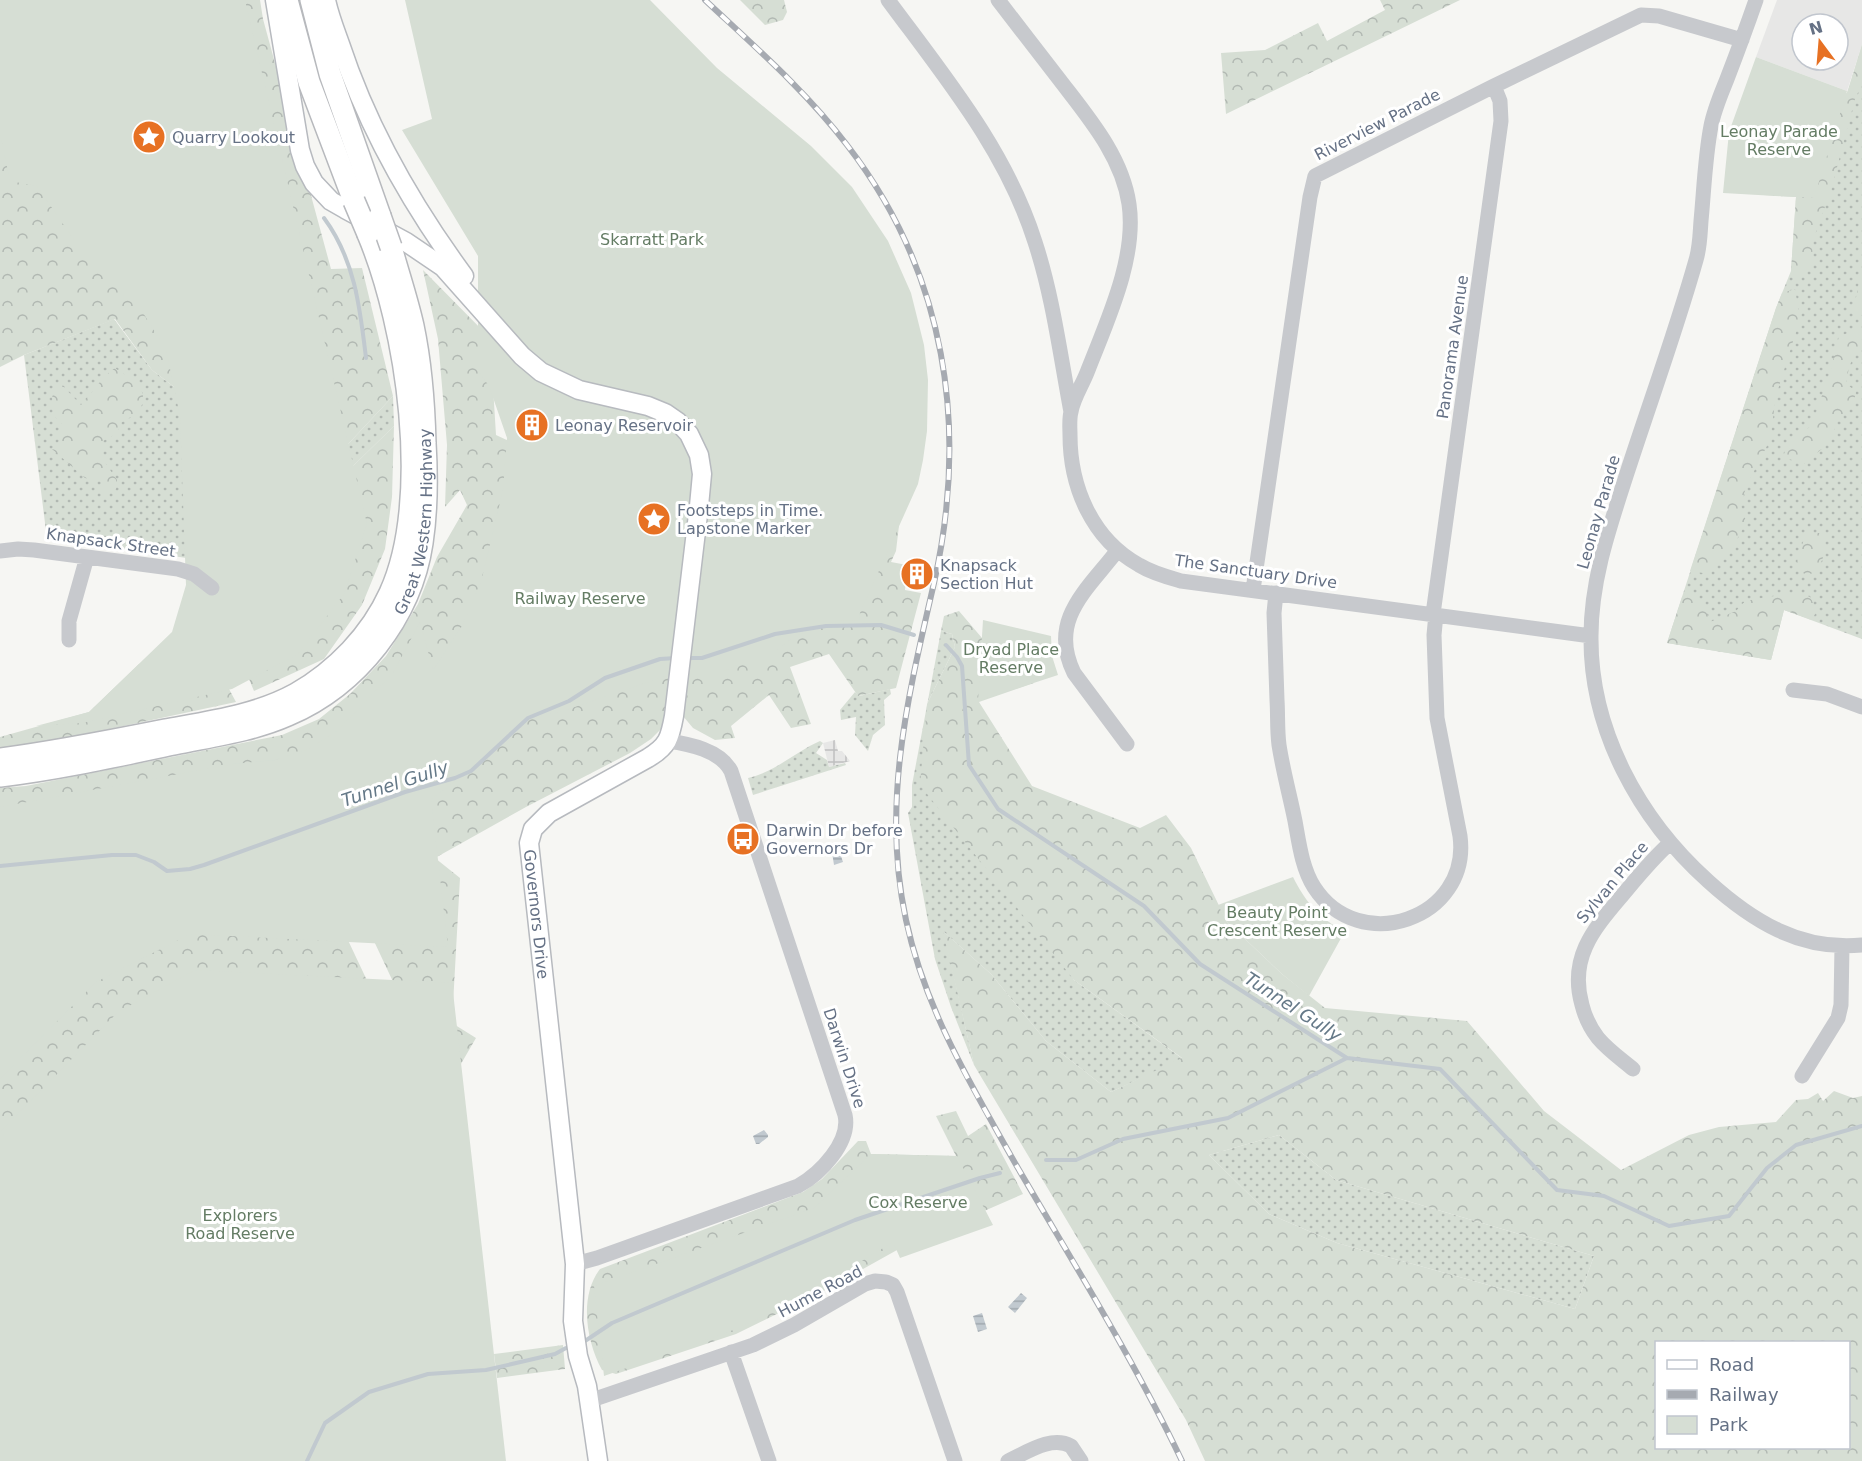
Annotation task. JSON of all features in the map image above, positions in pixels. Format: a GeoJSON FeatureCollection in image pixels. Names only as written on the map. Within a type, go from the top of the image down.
{"type":"FeatureCollection","features":[{"type":"Feature","properties":{"kind":"highway","name":"Great Western Highway"},"geometry":{"type":"LineString","coordinates":[[0,759],[214,721],[266,707],[294,695],[341,661],[367,632],[390,593],[398,573],[408,533],[411,485],[408,403],[400,341],[384,279],[309,82],[288,0]]}},
{"type":"Feature","properties":{"kind":"highway","name":"Great Western Highway"},"geometry":{"type":"LineString","coordinates":[[0,776],[133,753],[224,734],[273,721],[304,707],[337,686],[367,658],[398,613],[412,582],[422,542],[426,499],[425,434],[419,368],[412,325],[391,247],[330,74],[311,0]]}},
{"type":"Feature","properties":{"kind":"main road"},"geometry":{"type":"LineString","coordinates":[[276,0],[304,166],[314,183],[331,201],[406,242],[443,267],[459,282],[485,316],[534,367],[553,379],[579,390],[659,410],[678,422],[689,434],[699,455],[702,481],[674,716],[668,741]]}},
{"type":"Feature","properties":{"kind":"main road"},"geometry":{"type":"LineString","coordinates":[[326,0],[351,76],[370,122],[395,171],[423,219],[511,343]]}},
{"type":"Feature","properties":{"kind":"main road","name":"Governors Drive"},"geometry":{"type":"LineString","coordinates":[[598,1461],[573,1321],[575,1264],[529,843],[533,829],[549,813],[654,754],[668,741]]}},
{"type":"Feature","properties":{"kind":"street"},"geometry":{"type":"LineString","coordinates":[[888,0],[984,132],[1016,192],[1046,278],[1058,331],[1071,412]]}},
{"type":"Feature","properties":{"kind":"street","name":"The Sanctuary Drive"},"geometry":{"type":"LineString","coordinates":[[998,0],[1086,114],[1117,162],[1127,190],[1131,218],[1127,259],[1088,371],[1071,412],[1070,452],[1076,484],[1093,520],[1118,551],[1156,574],[1181,581],[1591,636]]}},
{"type":"Feature","properties":{"kind":"street","name":"Leonay Parade"},"geometry":{"type":"LineString","coordinates":[[1756,0],[1711,124],[1696,258],[1605,542],[1597,574],[1591,636],[1597,692],[1606,727],[1631,787],[1647,814],[1670,843],[1719,891],[1765,925],[1799,940],[1842,946],[1862,945]]}},
{"type":"Feature","properties":{"kind":"street","name":"Riverview Parade"},"geometry":{"type":"LineString","coordinates":[[1252,590],[1315,176],[1641,15],[1659,16],[1742,40]]}},
{"type":"Feature","properties":{"kind":"street","name":"Panorama Avenue"},"geometry":{"type":"LineString","coordinates":[[1276,593],[1274,613],[1279,742],[1304,861],[1313,885],[1322,898],[1340,913],[1365,922],[1382,924],[1400,922],[1426,910],[1439,899],[1451,884],[1460,860],[1459,826],[1437,718],[1434,614],[1501,121],[1500,101],[1494,86]]}},
{"type":"Feature","properties":{"kind":"street"},"geometry":{"type":"LineString","coordinates":[[1063,367],[1074,372],[1088,371]]}},
{"type":"Feature","properties":{"kind":"street","name":"Knapsack Street"},"geometry":{"type":"LineString","coordinates":[[0,551],[24,549],[184,570],[194,574],[212,588]]}},
{"type":"Feature","properties":{"kind":"street"},"geometry":{"type":"LineString","coordinates":[[1118,551],[1075,605],[1066,623],[1065,637],[1069,661],[1074,673],[1127,744]]}},
{"type":"Feature","properties":{"kind":"street"},"geometry":{"type":"LineString","coordinates":[[69,640],[69,621],[87,557]]}},
{"type":"Feature","properties":{"kind":"street"},"geometry":{"type":"LineString","coordinates":[[1792,690],[1827,694],[1862,707]]}},
{"type":"Feature","properties":{"kind":"street","name":"Darwin Drive"},"geometry":{"type":"LineString","coordinates":[[575,1264],[798,1186],[825,1164],[836,1150],[846,1126],[846,1117],[731,771],[723,761],[701,748],[668,741]]}},
{"type":"Feature","properties":{"kind":"street","name":"Sylvan Place"},"geometry":{"type":"LineString","coordinates":[[1633,1069],[1605,1046],[1590,1026],[1581,1001],[1578,972],[1584,950],[1596,926],[1670,843]]}},
{"type":"Feature","properties":{"kind":"street"},"geometry":{"type":"LineString","coordinates":[[1802,1076],[1838,1018],[1842,946]]}},
{"type":"Feature","properties":{"kind":"street","name":"Hume Road"},"geometry":{"type":"LineString","coordinates":[[589,1401],[731,1352],[789,1328],[865,1284],[880,1281],[893,1285],[897,1292],[955,1461]]}},
{"type":"Feature","properties":{"kind":"street"},"geometry":{"type":"LineString","coordinates":[[731,1352],[769,1461]]}},
{"type":"Feature","properties":{"kind":"street"},"geometry":{"type":"LineString","coordinates":[[1008,1461],[1045,1444],[1061,1442],[1071,1446],[1081,1461]]}},
{"type":"Feature","properties":{"kind":"shaded area"},"geometry":{"type":"Polygon","coordinates":[[[1777,0],[1862,0],[1862,45],[1847,91],[1796,72],[1850,72],[1850,12],[1790,12],[1790,70],[1756,57],[1777,0]]]}},
{"type":"Feature","properties":{"kind":"shaded area"},"geometry":{"type":"Polygon","coordinates":[[[835,740],[838,751],[842,751],[850,761],[829,767],[823,743],[835,740]]]}},
{"type":"Feature","properties":{"kind":"shaded area"},"geometry":{"type":"Polygon","coordinates":[[[837,844],[843,862],[834,865],[831,846],[837,844]]]}},
{"type":"Feature","properties":{"kind":"shaded area"},"geometry":{"type":"Polygon","coordinates":[[[764,1130],[768,1137],[756,1144],[753,1136],[764,1130]]]}},
{"type":"Feature","properties":{"kind":"shaded area"},"geometry":{"type":"Polygon","coordinates":[[[1021,1293],[1027,1298],[1015,1313],[1008,1307],[1021,1293]]]}},
{"type":"Feature","properties":{"kind":"shaded area"},"geometry":{"type":"Polygon","coordinates":[[[982,1313],[987,1329],[978,1332],[973,1316],[982,1313]]]}},
{"type":"Feature","properties":{"kind":"green space"},"geometry":{"type":"Polygon","coordinates":[[[0,0],[260,0],[263,19],[331,269],[362,268],[393,396],[294,502],[305,513],[394,426],[392,497],[385,549],[362,605],[324,659],[254,691],[225,622],[216,419],[152,370],[115,319],[24,355],[0,367],[0,0]]]}},
{"type":"Feature","properties":{"kind":"green space"},"geometry":{"type":"Polygon","coordinates":[[[0,0],[245,0],[367,524],[344,594],[298,654],[232,689],[82,723],[36,726],[89,712],[172,632],[186,585],[180,416],[166,350],[137,303],[74,240],[37,186],[10,181],[0,134],[0,0]]]}},
{"type":"Feature","properties":{"kind":"green space"},"geometry":{"type":"Polygon","coordinates":[[[405,0],[650,0],[717,68],[811,146],[852,187],[888,241],[911,293],[924,345],[928,380],[927,431],[918,484],[860,613],[859,620],[837,621],[794,636],[779,649],[749,664],[735,666],[724,671],[691,671],[672,674],[563,711],[531,718],[508,733],[495,753],[431,799],[448,947],[190,934],[96,982],[0,1079],[0,807],[233,764],[275,760],[309,749],[338,730],[393,673],[420,622],[433,670],[462,626],[481,582],[503,490],[507,438],[489,386],[478,371],[478,256],[402,130],[432,119],[405,0]]]}},
{"type":"Feature","properties":{"kind":"green space"},"geometry":{"type":"Polygon","coordinates":[[[740,0],[784,0],[787,12],[783,20],[765,25],[740,0]]]}},
{"type":"Feature","properties":{"kind":"green space"},"geometry":{"type":"Polygon","coordinates":[[[1380,0],[1460,0],[1226,114],[1221,53],[1265,50],[1318,23],[1327,41],[1385,10],[1380,0]]]}},
{"type":"Feature","properties":{"kind":"green space"},"geometry":{"type":"Polygon","coordinates":[[[1862,45],[1862,639],[1784,610],[1771,660],[1667,643],[1776,308],[1791,271],[1796,197],[1814,198],[1862,45]]]}},
{"type":"Feature","properties":{"kind":"green space"},"geometry":{"type":"Polygon","coordinates":[[[1862,45],[1862,84],[1855,99],[1831,190],[1813,240],[1812,262],[1799,277],[1791,271],[1796,197],[1764,195],[1848,91],[1862,45]]]}},
{"type":"Feature","properties":{"kind":"green space","name":"Leonay Parade Reserve"},"geometry":{"type":"Polygon","coordinates":[[[1756,57],[1790,70],[1790,72],[1796,72],[1847,91],[1814,198],[1723,193],[1729,132],[1756,57]]]}},
{"type":"Feature","properties":{"kind":"green space"},"geometry":{"type":"Polygon","coordinates":[[[1862,268],[1862,315],[1853,312],[1862,268]]]}},
{"type":"Feature","properties":{"kind":"green space","name":"Railway Reserve"},"geometry":{"type":"Polygon","coordinates":[[[423,270],[490,338],[496,435],[526,449],[690,502],[666,714],[662,728],[651,739],[630,753],[435,858],[460,878],[452,1023],[476,1038],[458,1069],[449,1101],[350,890],[329,900],[458,1173],[0,1265],[0,788],[26,786],[282,735],[319,719],[350,694],[386,656],[418,604],[437,557],[467,505],[460,490],[445,507],[447,445],[438,339],[423,270]]]}},
{"type":"Feature","properties":{"kind":"green space"},"geometry":{"type":"Polygon","coordinates":[[[1795,289],[1800,319],[1776,396],[1770,440],[1746,487],[1741,506],[1746,521],[1724,557],[1703,573],[1690,571],[1776,308],[1782,293],[1795,289]]]}},
{"type":"Feature","properties":{"kind":"green space"},"geometry":{"type":"Polygon","coordinates":[[[114,319],[152,370],[216,419],[194,559],[47,539],[24,355],[114,319]]]}},
{"type":"Feature","properties":{"kind":"green space"},"geometry":{"type":"Polygon","coordinates":[[[1861,329],[1862,339],[1849,367],[1846,384],[1856,391],[1853,406],[1839,417],[1830,442],[1804,464],[1783,457],[1787,445],[1812,425],[1831,369],[1839,336],[1861,329]]]}},
{"type":"Feature","properties":{"kind":"green space"},"geometry":{"type":"Polygon","coordinates":[[[115,368],[137,383],[143,399],[140,409],[120,423],[118,433],[103,441],[102,458],[117,480],[116,489],[104,494],[101,481],[85,478],[52,449],[60,440],[62,424],[53,415],[52,397],[59,382],[81,405],[105,376],[115,368]]]}},
{"type":"Feature","properties":{"kind":"green space"},"geometry":{"type":"Polygon","coordinates":[[[393,396],[394,426],[305,513],[294,502],[393,396]]]}},
{"type":"Feature","properties":{"kind":"green space"},"geometry":{"type":"Polygon","coordinates":[[[902,500],[896,551],[891,562],[907,565],[905,590],[921,593],[896,688],[858,696],[829,654],[790,667],[811,724],[791,728],[769,695],[731,726],[735,738],[715,740],[693,728],[683,716],[696,603],[902,500]]]}},
{"type":"Feature","properties":{"kind":"green space"},"geometry":{"type":"Polygon","coordinates":[[[1808,533],[1823,533],[1824,546],[1821,563],[1808,576],[1795,568],[1808,533]]]}},
{"type":"Feature","properties":{"kind":"green space"},"geometry":{"type":"Polygon","coordinates":[[[1798,592],[1810,597],[1817,610],[1812,620],[1784,610],[1771,660],[1667,643],[1682,597],[1687,594],[1702,600],[1710,622],[1736,611],[1745,601],[1798,592]]]}},
{"type":"Feature","properties":{"kind":"green space"},"geometry":{"type":"Polygon","coordinates":[[[959,611],[993,655],[1034,683],[979,702],[1032,786],[1140,828],[1166,815],[1191,848],[1227,922],[1282,974],[1325,1008],[1467,1021],[1544,1111],[1621,1170],[1689,1135],[1719,1127],[1776,1122],[1796,1100],[1808,1099],[1818,1093],[1823,1101],[1834,1091],[1853,1098],[1862,1096],[1862,1461],[1205,1461],[1186,1420],[974,1065],[943,931],[991,974],[1046,1041],[1111,1092],[1182,1058],[1074,980],[920,785],[927,704],[955,647],[952,634],[941,631],[944,616],[959,611]],[[1279,1135],[1209,1155],[1269,1214],[1337,1243],[1575,1309],[1594,1256],[1336,1180],[1279,1135]]]}},
{"type":"Feature","properties":{"kind":"green space","name":"Dryad Place Reserve"},"geometry":{"type":"Polygon","coordinates":[[[983,620],[1051,636],[1052,656],[1058,675],[978,701],[983,620]]]}},
{"type":"Feature","properties":{"kind":"green space"},"geometry":{"type":"Polygon","coordinates":[[[941,631],[952,634],[955,647],[927,703],[941,631]]]}},
{"type":"Feature","properties":{"kind":"green space"},"geometry":{"type":"Polygon","coordinates":[[[215,663],[236,702],[30,746],[0,748],[0,737],[89,712],[139,664],[215,663]]]}},
{"type":"Feature","properties":{"kind":"green space"},"geometry":{"type":"Polygon","coordinates":[[[890,689],[891,694],[884,700],[885,725],[873,735],[868,751],[855,735],[856,717],[841,720],[840,710],[855,692],[859,696],[890,689]]]}},
{"type":"Feature","properties":{"kind":"green space"},"geometry":{"type":"Polygon","coordinates":[[[927,704],[1074,980],[1183,1059],[1111,1092],[1046,1041],[991,974],[944,932],[974,1065],[935,959],[908,813],[912,807],[912,785],[927,704]]]}},
{"type":"Feature","properties":{"kind":"green space"},"geometry":{"type":"Polygon","coordinates":[[[820,741],[823,743],[816,753],[827,760],[829,767],[845,763],[846,765],[753,795],[748,778],[776,767],[820,741]]]}},
{"type":"Feature","properties":{"kind":"green space","name":"Beauty Point Crescent Reserve"},"geometry":{"type":"Polygon","coordinates":[[[1293,877],[1314,909],[1336,927],[1345,931],[1309,996],[1227,922],[1218,905],[1293,877]]]}},
{"type":"Feature","properties":{"kind":"green space","name":"Explorers Road Reserve"},"geometry":{"type":"Polygon","coordinates":[[[195,970],[452,983],[506,1461],[0,1461],[0,1132],[118,1012],[195,970]]]}},
{"type":"Feature","properties":{"kind":"green space","name":"Cox Reserve"},"geometry":{"type":"Polygon","coordinates":[[[956,1111],[968,1136],[986,1124],[1023,1194],[906,1245],[820,1293],[736,1334],[616,1374],[602,1370],[592,1346],[587,1319],[589,1292],[600,1269],[803,1192],[822,1179],[858,1141],[866,1141],[871,1154],[956,1156],[936,1116],[956,1111]]]}},
{"type":"Feature","properties":{"kind":"green space"},"geometry":{"type":"Polygon","coordinates":[[[1279,1135],[1336,1180],[1594,1256],[1575,1309],[1337,1243],[1269,1214],[1209,1155],[1279,1135]]]}},
{"type":"Feature","properties":{"kind":"green space","name":"Cox Reserve"},"geometry":{"type":"Polygon","coordinates":[[[871,1154],[957,1156],[993,1225],[900,1258],[893,1242],[798,1300],[736,1329],[604,1376],[594,1286],[814,1208],[871,1154]]]}},
{"type":"Feature","properties":{"kind":"green space"},"geometry":{"type":"Polygon","coordinates":[[[563,1345],[565,1369],[497,1378],[494,1354],[563,1345]]]}},
{"type":"Feature","properties":{"kind":"waterway"},"geometry":{"type":"LineString","coordinates":[[324,218],[343,251],[349,268],[358,303],[366,358]]}},
{"type":"Feature","properties":{"kind":"waterway","name":"Tunnel Gully"},"geometry":{"type":"LineString","coordinates":[[686,658],[702,658],[775,634],[826,626],[881,625],[914,635]]}},
{"type":"Feature","properties":{"kind":"waterway","name":"Tunnel Gully"},"geometry":{"type":"LineString","coordinates":[[946,645],[962,666],[969,765],[998,809],[1144,906],[1200,964],[1347,1058],[1440,1069],[1557,1190],[1604,1196],[1669,1226],[1729,1216],[1767,1168],[1796,1145],[1862,1126]]}},
{"type":"Feature","properties":{"kind":"waterway","name":"Tunnel Gully"},"geometry":{"type":"LineString","coordinates":[[0,866],[112,855],[136,855],[154,862],[167,871],[204,865],[405,792],[455,778],[471,771],[528,718],[569,701],[605,678],[660,659],[676,658]]}},
{"type":"Feature","properties":{"kind":"waterway"},"geometry":{"type":"LineString","coordinates":[[1046,1160],[1076,1160],[1123,1139],[1228,1118],[1347,1058]]}},
{"type":"Feature","properties":{"kind":"waterway"},"geometry":{"type":"LineString","coordinates":[[585,1341],[612,1323],[855,1220],[1000,1173]]}},
{"type":"Feature","properties":{"kind":"waterway"},"geometry":{"type":"LineString","coordinates":[[307,1461],[325,1423],[369,1392],[428,1374],[486,1370],[555,1354],[566,1348]]}},
{"type":"Feature","properties":{"kind":"railway"},"geometry":{"type":"LineString","coordinates":[[705,0],[797,88],[847,145],[881,194],[907,246],[927,299],[941,354],[948,410],[949,467],[944,525],[907,709],[897,792],[896,834],[899,877],[906,920],[925,985],[951,1046],[1015,1163],[1123,1347],[1182,1461]]}},
{"type":"Feature","properties":{"kind":"place","name":"Quarry Lookout"},"geometry":{"type":"Point","coordinates":[149,137]}},
{"type":"Feature","properties":{"kind":"place","name":"Leonay Reservoir"},"geometry":{"type":"Point","coordinates":[532,425]}},
{"type":"Feature","properties":{"kind":"place","name":"Footsteps in Time. Lapstone Marker"},"geometry":{"type":"Point","coordinates":[654,519]}},
{"type":"Feature","properties":{"kind":"place","name":"Knapsack Section Hut"},"geometry":{"type":"Point","coordinates":[917,574]}},
{"type":"Feature","properties":{"kind":"place","name":"Darwin Dr before Governors Dr"},"geometry":{"type":"Point","coordinates":[743,839]}},
{"type":"Feature","properties":{"kind":"park label","name":"Skarratt Park"},"geometry":{"type":"Point","coordinates":[652,239]}}]}
